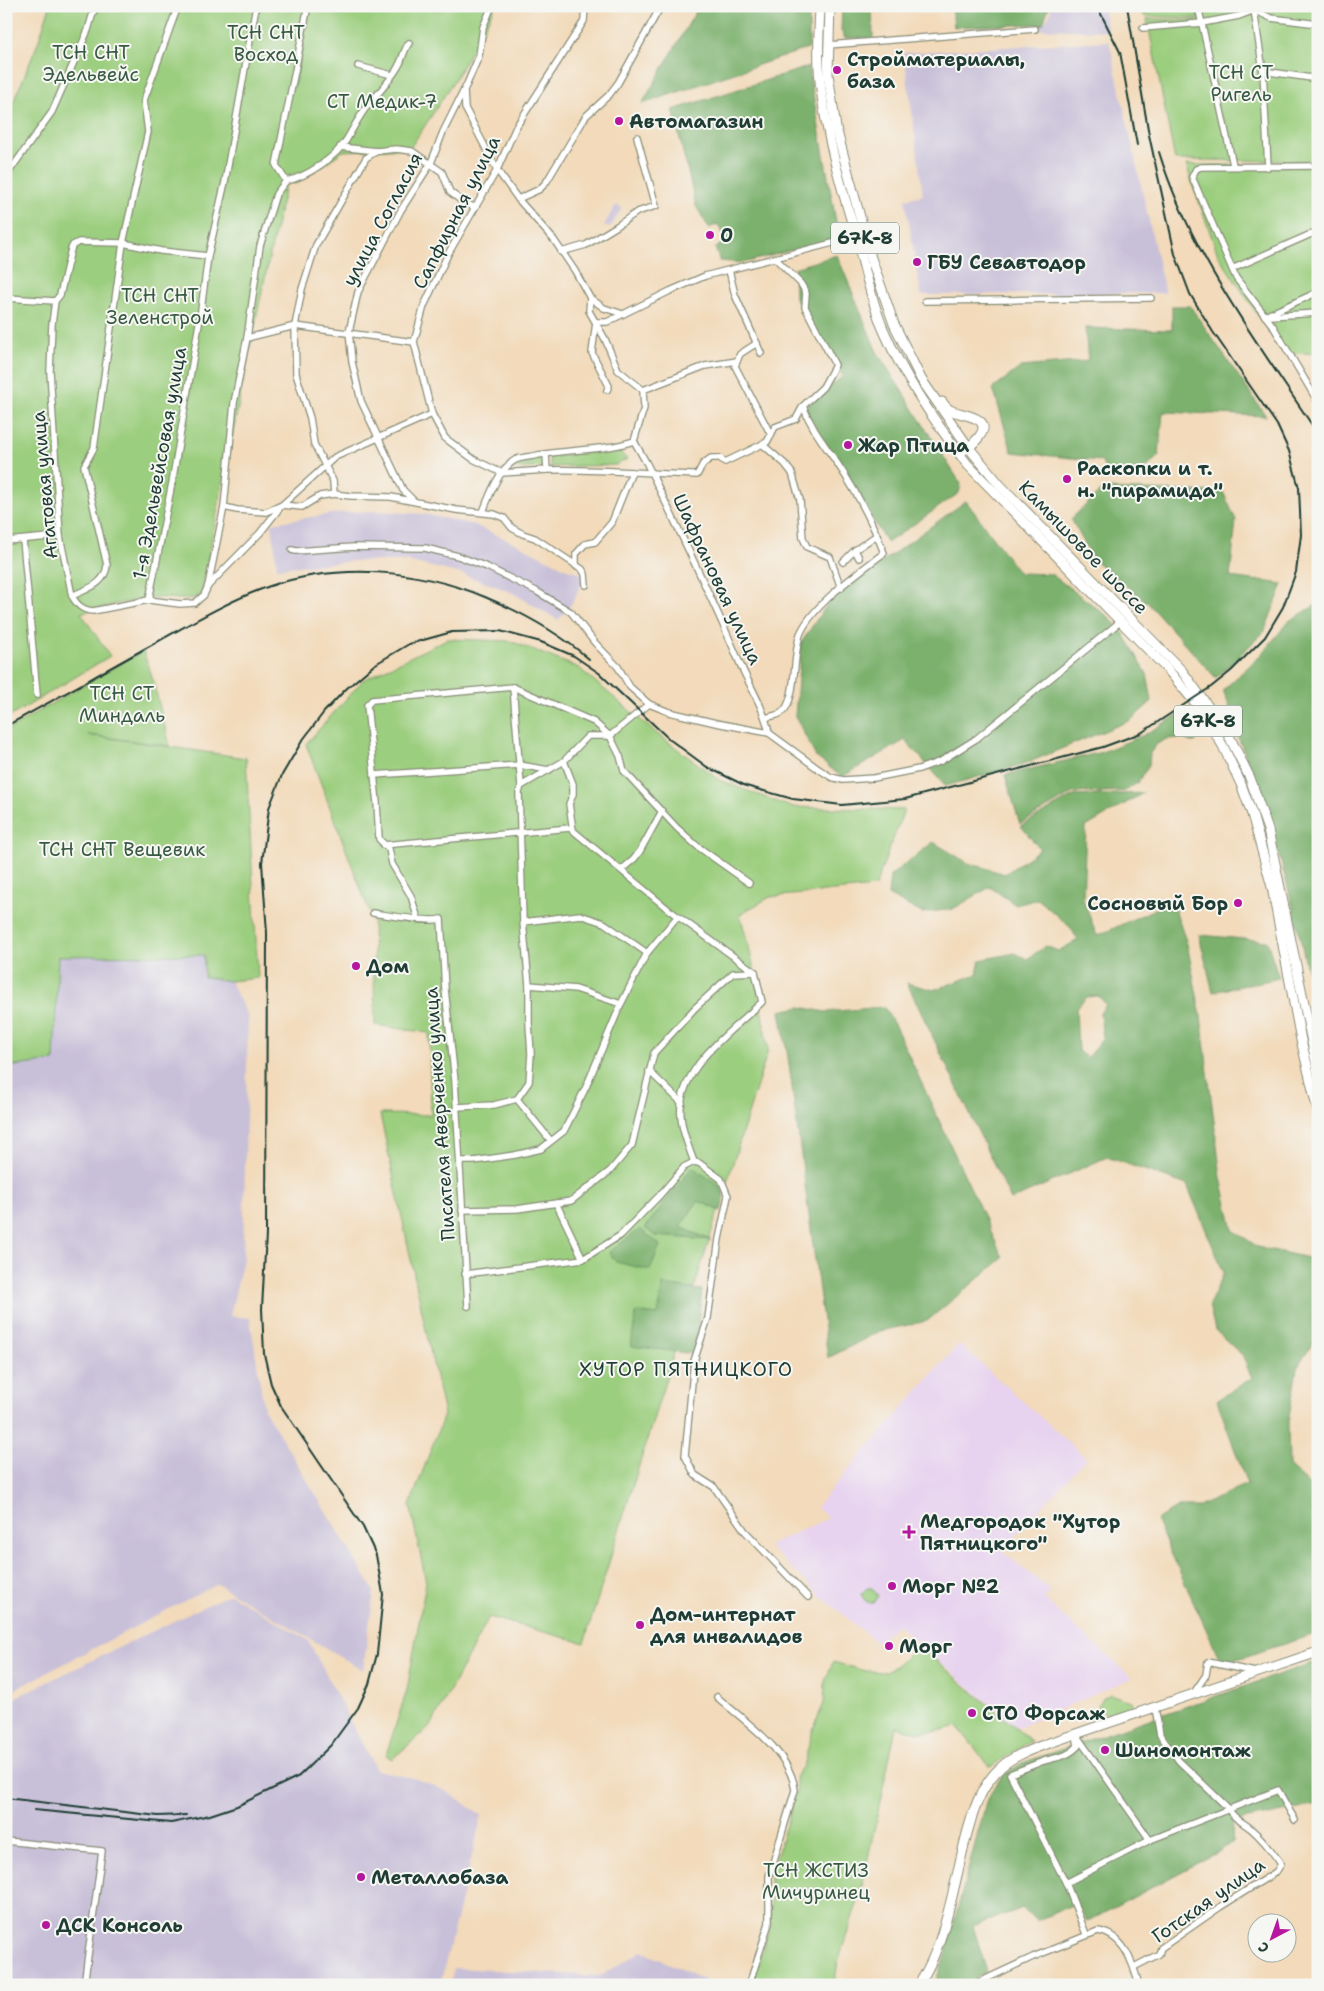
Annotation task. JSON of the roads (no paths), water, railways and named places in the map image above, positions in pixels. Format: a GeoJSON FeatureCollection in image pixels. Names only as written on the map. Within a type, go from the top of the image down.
{"type":"FeatureCollection","features":[{"type":"Feature","properties":{"kind":"main road","name":"Камышовое шоссе"},"geometry":{"type":"LineString","coordinates":[[820,6],[818,46],[820,88],[827,129],[874,305],[884,331],[920,399],[968,465],[1169,671],[1202,711],[1223,746],[1241,784],[1252,814],[1272,887],[1301,1040],[1318,1111]]}},
{"type":"Feature","properties":{"kind":"main road","name":"Камышовое шоссе"},"geometry":{"type":"LineString","coordinates":[[830,6],[828,74],[836,128],[871,258],[894,324],[921,379],[969,448],[1000,485],[1182,671],[1228,734],[1250,778],[1268,830],[1318,1071]]}},
{"type":"Feature","properties":{"kind":"main road"},"geometry":{"type":"LineString","coordinates":[[921,379],[932,388],[947,409],[971,415],[982,425],[982,432],[969,448],[959,449],[934,420]]}},
{"type":"Feature","properties":{"kind":"main road"},"geometry":{"type":"LineString","coordinates":[[918,1985],[927,1972],[937,1950],[971,1820],[979,1799],[989,1780],[1003,1766],[1025,1753],[1076,1734],[1318,1652]]}},
{"type":"Feature","properties":{"kind":"street"},"geometry":{"type":"LineString","coordinates":[[6,176],[52,112],[70,73],[95,6]]}},
{"type":"Feature","properties":{"kind":"street"},"geometry":{"type":"LineString","coordinates":[[178,6],[144,100],[148,132],[123,243],[94,448],[84,466],[107,565],[106,572],[99,583],[72,596],[74,601],[84,610],[93,611],[149,600],[180,604],[195,603],[204,595],[208,586],[224,507],[234,403],[247,338],[260,246],[276,194],[286,181],[317,167],[347,140],[356,121],[398,67],[404,51],[410,43]]}},
{"type":"Feature","properties":{"kind":"street","name":"1-я Эдельвейсовая улица"},"geometry":{"type":"LineString","coordinates":[[149,600],[172,483],[200,318],[208,256],[227,174],[256,6]]}},
{"type":"Feature","properties":{"kind":"street"},"geometry":{"type":"LineString","coordinates":[[286,181],[276,165],[308,6]]}},
{"type":"Feature","properties":{"kind":"street","name":"улица Согласия"},"geometry":{"type":"LineString","coordinates":[[414,501],[403,490],[361,401],[352,362],[349,332],[358,292],[401,210],[431,163],[464,91],[479,56],[483,27],[492,6]]}},
{"type":"Feature","properties":{"kind":"street","name":"Сапфирная улица"},"geometry":{"type":"LineString","coordinates":[[502,473],[473,459],[445,438],[432,414],[414,342],[424,306],[448,254],[474,207],[498,170],[516,127],[584,21],[585,6]]}},
{"type":"Feature","properties":{"kind":"street"},"geometry":{"type":"LineString","coordinates":[[518,199],[540,189],[547,181],[586,116],[610,95],[618,83],[661,6]]}},
{"type":"Feature","properties":{"kind":"street"},"geometry":{"type":"LineString","coordinates":[[1198,6],[1233,165]]}},
{"type":"Feature","properties":{"kind":"street"},"geometry":{"type":"LineString","coordinates":[[1143,28],[1202,23],[1239,16],[1265,6]]}},
{"type":"Feature","properties":{"kind":"street"},"geometry":{"type":"LineString","coordinates":[[1254,10],[1271,18],[1318,24]]}},
{"type":"Feature","properties":{"kind":"street"},"geometry":{"type":"LineString","coordinates":[[1254,10],[1262,70],[1268,167]]}},
{"type":"Feature","properties":{"kind":"street"},"geometry":{"type":"LineString","coordinates":[[828,45],[1035,29]]}},
{"type":"Feature","properties":{"kind":"street"},"geometry":{"type":"LineString","coordinates":[[358,66],[392,75]]}},
{"type":"Feature","properties":{"kind":"street"},"geometry":{"type":"LineString","coordinates":[[1262,70],[1318,78]]}},
{"type":"Feature","properties":{"kind":"street"},"geometry":{"type":"LineString","coordinates":[[464,91],[465,108],[498,170],[518,199],[561,252],[590,298],[604,308],[624,314]]}},
{"type":"Feature","properties":{"kind":"street"},"geometry":{"type":"LineString","coordinates":[[561,252],[586,245],[637,212],[656,206],[637,137]]}},
{"type":"Feature","properties":{"kind":"street"},"geometry":{"type":"LineString","coordinates":[[340,147],[377,151],[396,149],[412,151],[442,172],[450,192],[463,202],[474,207]]}},
{"type":"Feature","properties":{"kind":"street"},"geometry":{"type":"LineString","coordinates":[[334,494],[334,481],[314,444],[310,418],[296,374],[295,326],[302,289],[316,245],[366,158],[377,151]]}},
{"type":"Feature","properties":{"kind":"street"},"geometry":{"type":"LineString","coordinates":[[1318,166],[1268,167],[1233,165],[1198,167],[1193,171],[1192,177],[1236,278],[1265,316],[1318,402]]}},
{"type":"Feature","properties":{"kind":"street"},"geometry":{"type":"LineString","coordinates":[[1232,269],[1318,231]]}},
{"type":"Feature","properties":{"kind":"street"},"geometry":{"type":"LineString","coordinates":[[596,322],[606,322],[705,276],[856,237]]}},
{"type":"Feature","properties":{"kind":"street","name":"Агатовая улица"},"geometry":{"type":"LineString","coordinates":[[72,596],[60,536],[50,371],[55,302],[60,295],[74,245],[79,242],[123,243],[161,251],[208,256]]}},
{"type":"Feature","properties":{"kind":"street"},"geometry":{"type":"LineString","coordinates":[[502,473],[596,468],[632,472],[650,471],[697,475],[703,464],[711,458],[720,458],[726,462],[767,442],[775,427],[796,419],[803,406],[823,387],[835,365],[805,307],[806,293],[801,284],[775,258]]}},
{"type":"Feature","properties":{"kind":"street"},"geometry":{"type":"LineString","coordinates":[[729,270],[735,295],[761,353]]}},
{"type":"Feature","properties":{"kind":"street"},"geometry":{"type":"LineString","coordinates":[[1265,316],[1318,292]]}},
{"type":"Feature","properties":{"kind":"street"},"geometry":{"type":"LineString","coordinates":[[6,298],[55,302]]}},
{"type":"Feature","properties":{"kind":"street"},"geometry":{"type":"LineString","coordinates":[[590,298],[589,311],[618,370],[644,390]]}},
{"type":"Feature","properties":{"kind":"street"},"geometry":{"type":"LineString","coordinates":[[926,301],[1151,298]]}},
{"type":"Feature","properties":{"kind":"street"},"geometry":{"type":"LineString","coordinates":[[1265,316],[1318,313]]}},
{"type":"Feature","properties":{"kind":"street"},"geometry":{"type":"LineString","coordinates":[[596,322],[592,353],[609,386],[607,390]]}},
{"type":"Feature","properties":{"kind":"street"},"geometry":{"type":"LineString","coordinates":[[247,338],[295,326],[414,342]]}},
{"type":"Feature","properties":{"kind":"street"},"geometry":{"type":"LineString","coordinates":[[757,343],[740,354],[736,366],[771,435]]}},
{"type":"Feature","properties":{"kind":"street"},"geometry":{"type":"LineString","coordinates":[[644,390],[705,366],[737,361]]}},
{"type":"Feature","properties":{"kind":"street"},"geometry":{"type":"LineString","coordinates":[[483,512],[490,493],[502,473],[516,460],[575,449],[614,447],[634,441],[644,408],[644,390]]}},
{"type":"Feature","properties":{"kind":"street"},"geometry":{"type":"LineString","coordinates":[[766,718],[781,713],[789,703],[801,632],[815,613],[841,588],[884,552],[878,535],[852,488],[808,421],[803,406]]}},
{"type":"Feature","properties":{"kind":"street"},"geometry":{"type":"LineString","coordinates":[[208,586],[260,534],[282,506],[335,457],[432,414]]}},
{"type":"Feature","properties":{"kind":"street","name":"Шафрановая улица"},"geometry":{"type":"LineString","coordinates":[[634,441],[721,616],[742,669],[766,718],[769,733]]}},
{"type":"Feature","properties":{"kind":"street"},"geometry":{"type":"LineString","coordinates":[[762,444],[781,460],[792,473],[800,500],[802,538],[807,547],[830,557],[841,588]]}},
{"type":"Feature","properties":{"kind":"street"},"geometry":{"type":"LineString","coordinates":[[546,454],[547,470]]}},
{"type":"Feature","properties":{"kind":"street"},"geometry":{"type":"LineString","coordinates":[[576,566],[576,554],[586,544],[595,542],[612,522],[632,472]]}},
{"type":"Feature","properties":{"kind":"street"},"geometry":{"type":"LineString","coordinates":[[224,507],[266,512],[282,506],[302,506],[320,496],[334,494],[391,497],[456,510],[483,512],[504,518],[512,528],[522,534],[535,538],[576,566],[585,574],[586,585]]}},
{"type":"Feature","properties":{"kind":"street"},"geometry":{"type":"LineString","coordinates":[[843,562],[855,550],[878,535]]}},
{"type":"Feature","properties":{"kind":"street"},"geometry":{"type":"LineString","coordinates":[[6,542],[60,536]]}},
{"type":"Feature","properties":{"kind":"street"},"geometry":{"type":"LineString","coordinates":[[23,540],[38,695]]}},
{"type":"Feature","properties":{"kind":"street"},"geometry":{"type":"LineString","coordinates":[[292,550],[296,552],[354,547],[426,548],[458,556],[488,567],[536,591],[571,612],[595,643],[618,667],[630,687],[649,704],[669,712],[769,733],[831,777],[843,780],[874,778],[919,769],[941,761],[976,739],[1121,621]]}},
{"type":"Feature","properties":{"kind":"street"},"geometry":{"type":"LineString","coordinates":[[855,550],[859,558]]}},
{"type":"Feature","properties":{"kind":"street"},"geometry":{"type":"LineString","coordinates":[[457,1107],[494,1105],[517,1099],[528,1082],[531,1054],[528,1023],[529,985],[523,922],[519,794],[521,786],[518,765],[514,687]]}},
{"type":"Feature","properties":{"kind":"street"},"geometry":{"type":"LineString","coordinates":[[373,913],[418,919],[411,896],[392,864],[389,849],[379,839],[367,705],[372,700],[514,687],[594,722],[610,736],[620,756],[624,771],[662,811],[697,846],[749,883]]}},
{"type":"Feature","properties":{"kind":"street"},"geometry":{"type":"LineString","coordinates":[[521,786],[564,761],[588,736],[610,736],[649,704]]}},
{"type":"Feature","properties":{"kind":"street"},"geometry":{"type":"LineString","coordinates":[[564,761],[573,784],[573,794],[569,804],[574,830]]}},
{"type":"Feature","properties":{"kind":"street"},"geometry":{"type":"LineString","coordinates":[[374,776],[518,765],[550,770]]}},
{"type":"Feature","properties":{"kind":"street"},"geometry":{"type":"LineString","coordinates":[[621,870],[634,860],[662,811]]}},
{"type":"Feature","properties":{"kind":"street"},"geometry":{"type":"LineString","coordinates":[[383,845],[570,828],[678,916],[755,972],[762,1002],[696,1066],[686,1082],[681,1107],[685,1138],[697,1162],[721,1179],[728,1196],[719,1239],[708,1318],[694,1362],[685,1456],[695,1475],[714,1487],[745,1531],[808,1597]]}},
{"type":"Feature","properties":{"kind":"street"},"geometry":{"type":"LineString","coordinates":[[523,922],[580,915],[604,923],[647,953]]}},
{"type":"Feature","properties":{"kind":"street"},"geometry":{"type":"LineString","coordinates":[[461,1161],[514,1155],[541,1148],[564,1131],[586,1087],[621,1004],[647,953],[678,916]]}},
{"type":"Feature","properties":{"kind":"street","name":"Писателя Аверченко улица"},"geometry":{"type":"LineString","coordinates":[[418,919],[441,919],[461,1161],[468,1306]]}},
{"type":"Feature","properties":{"kind":"street"},"geometry":{"type":"LineString","coordinates":[[462,1210],[517,1209],[571,1201],[610,1171],[632,1145],[654,1052],[695,1008],[733,973],[755,972]]}},
{"type":"Feature","properties":{"kind":"street"},"geometry":{"type":"LineString","coordinates":[[529,985],[576,989],[621,1004]]}},
{"type":"Feature","properties":{"kind":"street"},"geometry":{"type":"LineString","coordinates":[[649,1072],[682,1103]]}},
{"type":"Feature","properties":{"kind":"street"},"geometry":{"type":"LineString","coordinates":[[517,1099],[551,1141]]}},
{"type":"Feature","properties":{"kind":"street"},"geometry":{"type":"LineString","coordinates":[[465,1274],[583,1259],[621,1235],[660,1195],[684,1166],[697,1162]]}},
{"type":"Feature","properties":{"kind":"street"},"geometry":{"type":"LineString","coordinates":[[556,1203],[583,1259]]}},
{"type":"Feature","properties":{"kind":"street"},"geometry":{"type":"LineString","coordinates":[[1192,1695],[1206,1675],[1208,1662],[1258,1673]]}},
{"type":"Feature","properties":{"kind":"street"},"geometry":{"type":"LineString","coordinates":[[717,1697],[770,1744],[793,1777],[795,1790],[769,1876],[769,1923],[749,1985]]}},
{"type":"Feature","properties":{"kind":"street","name":"Готская улица"},"geometry":{"type":"LineString","coordinates":[[1134,1967],[1146,1959],[1159,1954],[1161,1948],[1220,1907],[1276,1872],[1282,1864],[1264,1841],[1250,1828],[1232,1816],[1228,1809],[1179,1761],[1160,1735],[1155,1708]]}},
{"type":"Feature","properties":{"kind":"street"},"geometry":{"type":"LineString","coordinates":[[1076,1734],[1150,1840]]}},
{"type":"Feature","properties":{"kind":"street"},"geometry":{"type":"LineString","coordinates":[[1076,1734],[1078,1746],[1073,1751],[1060,1758],[1043,1761],[1010,1774],[1066,1883],[1086,1934]]}},
{"type":"Feature","properties":{"kind":"street"},"geometry":{"type":"LineString","coordinates":[[1066,1883],[1150,1840],[1278,1790],[1295,1820]]}},
{"type":"Feature","properties":{"kind":"street"},"geometry":{"type":"LineString","coordinates":[[6,1841],[102,1851],[84,1985]]}},
{"type":"Feature","properties":{"kind":"street"},"geometry":{"type":"LineString","coordinates":[[973,1985],[1086,1934],[1098,1931],[1107,1932],[1117,1939],[1134,1967],[1139,1985]]}},
{"type":"Feature","properties":{"kind":"railway"},"geometry":{"type":"LineString","coordinates":[[1097,6],[1120,52],[1137,145]]}},
{"type":"Feature","properties":{"kind":"railway"},"geometry":{"type":"LineString","coordinates":[[34,1810],[171,1823],[210,1815],[237,1806],[299,1776],[331,1745],[358,1708],[369,1684],[377,1654],[383,1594],[376,1555],[363,1527],[281,1406],[271,1384],[264,1354],[262,1309],[266,1234],[267,933],[262,863],[269,808],[282,775],[302,741],[324,712],[346,689],[374,665],[409,644],[452,632],[500,631],[541,642],[574,656],[599,673],[669,739],[707,767],[746,786],[793,799],[842,805],[905,799],[1103,747],[1141,733],[1211,687],[1231,671],[1265,637],[1283,607],[1296,572],[1301,535],[1299,488],[1289,451],[1277,425],[1213,332],[1190,294],[1175,254],[1149,135],[1127,6]]}},
{"type":"Feature","properties":{"kind":"railway"},"geometry":{"type":"LineString","coordinates":[[1159,152],[1189,227],[1208,263],[1250,333],[1318,434]]}},
{"type":"Feature","properties":{"kind":"railway"},"geometry":{"type":"LineString","coordinates":[[6,726],[223,606],[270,586],[324,574],[378,572],[433,580],[459,588],[485,597],[526,617],[565,640],[589,659]]}},
{"type":"Feature","properties":{"kind":"railway"},"geometry":{"type":"LineString","coordinates":[[6,1798],[158,1816],[186,1815]]}},
{"type":"Feature","properties":{"kind":"place","name":"Стройматериалы, база"},"geometry":{"type":"Point","coordinates":[837,70]}},
{"type":"Feature","properties":{"kind":"place","name":"Автомагазин"},"geometry":{"type":"Point","coordinates":[619,121]}},
{"type":"Feature","properties":{"kind":"place","name":"0"},"geometry":{"type":"Point","coordinates":[710,235]}},
{"type":"Feature","properties":{"kind":"place","name":"ГБУ Севавтодор"},"geometry":{"type":"Point","coordinates":[917,262]}},
{"type":"Feature","properties":{"kind":"place","name":"Жар Птица"},"geometry":{"type":"Point","coordinates":[848,445]}},
{"type":"Feature","properties":{"kind":"place","name":"Раскопки и т. н. \"пирамида\""},"geometry":{"type":"Point","coordinates":[1067,479]}},
{"type":"Feature","properties":{"kind":"place","name":"Сосновый Бор"},"geometry":{"type":"Point","coordinates":[1238,903]}},
{"type":"Feature","properties":{"kind":"place","name":"Дом"},"geometry":{"type":"Point","coordinates":[356,966]}},
{"type":"Feature","properties":{"kind":"place","name":"Медгородок \"Хутор Пятницкого\""},"geometry":{"type":"Point","coordinates":[909,1532]}},
{"type":"Feature","properties":{"kind":"place","name":"Морг №2"},"geometry":{"type":"Point","coordinates":[892,1586]}},
{"type":"Feature","properties":{"kind":"place","name":"Дом-интернат для инвалидов"},"geometry":{"type":"Point","coordinates":[640,1625]}},
{"type":"Feature","properties":{"kind":"place","name":"Морг"},"geometry":{"type":"Point","coordinates":[889,1646]}},
{"type":"Feature","properties":{"kind":"place","name":"СТО Форсаж"},"geometry":{"type":"Point","coordinates":[972,1713]}},
{"type":"Feature","properties":{"kind":"place","name":"Шиномонтаж"},"geometry":{"type":"Point","coordinates":[1105,1750]}},
{"type":"Feature","properties":{"kind":"place","name":"Металлобаза"},"geometry":{"type":"Point","coordinates":[361,1877]}},
{"type":"Feature","properties":{"kind":"place","name":"ДСК Консоль"},"geometry":{"type":"Point","coordinates":[46,1925]}},
{"type":"Feature","properties":{"kind":"district","name":"ХУТОР ПЯТНИЦКОГО"},"geometry":{"type":"Point","coordinates":[686,1369]}},
{"type":"Feature","properties":{"kind":"park label","name":"ТСН СНТ Восход"},"geometry":{"type":"Point","coordinates":[266,43]}},
{"type":"Feature","properties":{"kind":"park label","name":"ТСН СНТ Эдельвейс"},"geometry":{"type":"Point","coordinates":[91,63]}},
{"type":"Feature","properties":{"kind":"park label","name":"ТСН СТ Ригель"},"geometry":{"type":"Point","coordinates":[1241,83]}},
{"type":"Feature","properties":{"kind":"park label","name":"СТ Медик-7"},"geometry":{"type":"Point","coordinates":[382,101]}},
{"type":"Feature","properties":{"kind":"park label","name":"ТСН СНТ Зеленстрой"},"geometry":{"type":"Point","coordinates":[160,306]}},
{"type":"Feature","properties":{"kind":"park label","name":"ТСН СТ Миндаль"},"geometry":{"type":"Point","coordinates":[122,704]}},
{"type":"Feature","properties":{"kind":"park label","name":"ТСН СНТ Вещевик"},"geometry":{"type":"Point","coordinates":[122,849]}},
{"type":"Feature","properties":{"kind":"park label","name":"ТСН ЖСТИЗ Мичуринец"},"geometry":{"type":"Point","coordinates":[816,1881]}}]}
